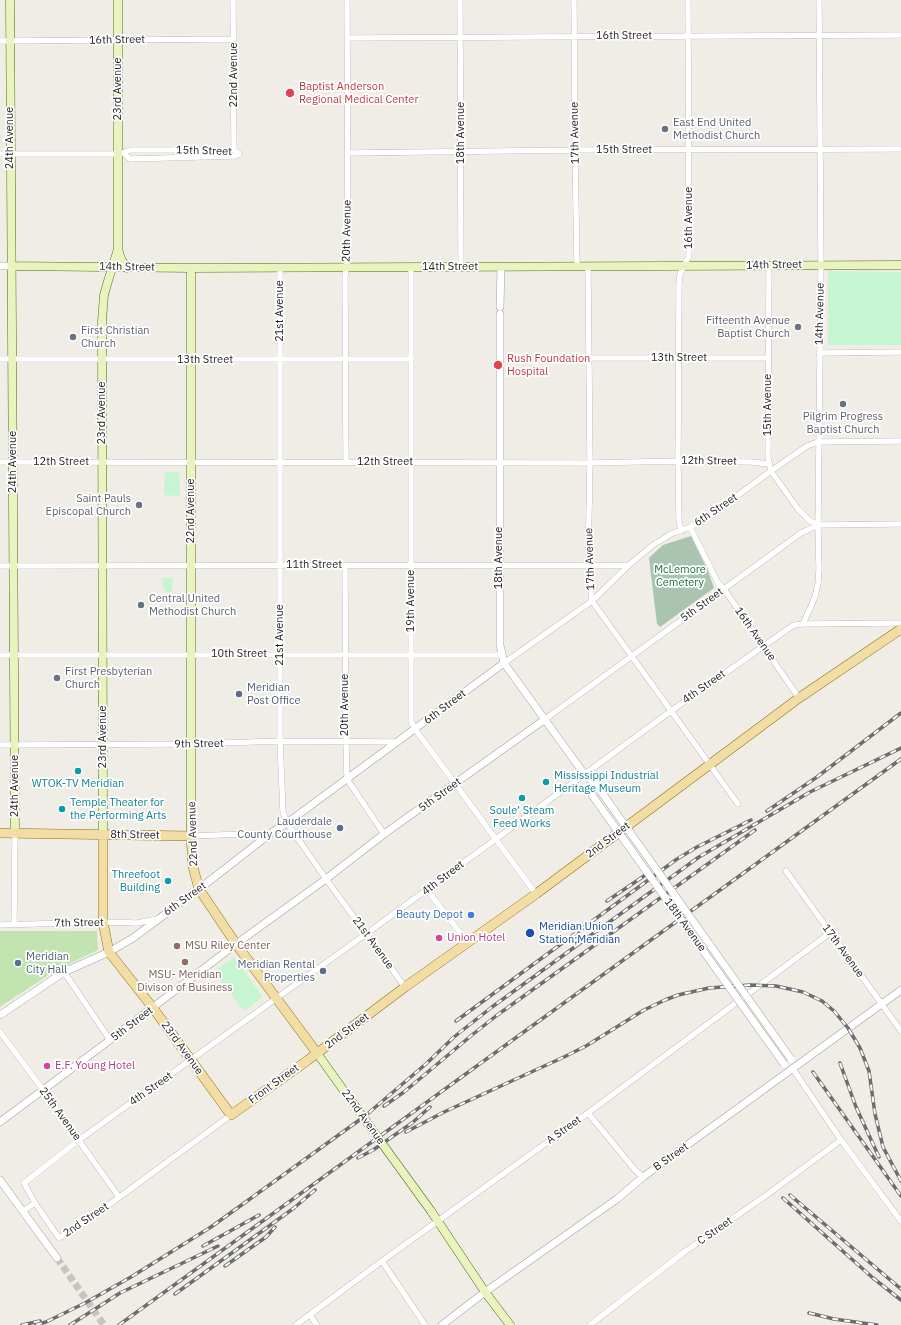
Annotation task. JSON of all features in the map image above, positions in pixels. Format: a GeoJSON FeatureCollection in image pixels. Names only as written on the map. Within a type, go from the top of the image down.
{"type":"FeatureCollection","features":[{"type":"Feature","properties":{"kind":"main road","name":"24th Avenue"},"geometry":{"type":"LineString","coordinates":[[10,0],[15,833]]}},
{"type":"Feature","properties":{"kind":"main road","name":"23rd Avenue"},"geometry":{"type":"LineString","coordinates":[[118,0],[121,154],[118,249],[108,281],[103,305],[102,359],[103,922],[109,952],[153,1008],[190,1061],[231,1115]]}},
{"type":"Feature","properties":{"kind":"main road","name":"23rd Avenue"},"geometry":{"type":"LineString","coordinates":[[118,249],[121,259],[127,268]]}},
{"type":"Feature","properties":{"kind":"main road","name":"14th Street"},"geometry":{"type":"LineString","coordinates":[[12,266],[280,268],[901,265]]}},
{"type":"Feature","properties":{"kind":"main road","name":"22nd Avenue"},"geometry":{"type":"LineString","coordinates":[[191,268],[191,836],[193,867],[200,889],[236,944],[431,1211],[485,1292],[510,1325]]}},
{"type":"Feature","properties":{"kind":"main road","name":"2nd Street"},"geometry":{"type":"LineString","coordinates":[[317,1053],[405,987],[536,894],[799,698],[901,629]]}},
{"type":"Feature","properties":{"kind":"main road","name":"8th Street"},"geometry":{"type":"LineString","coordinates":[[0,833],[191,836]]}},
{"type":"Feature","properties":{"kind":"main road","name":"Front Street"},"geometry":{"type":"LineString","coordinates":[[231,1115],[317,1053]]}},
{"type":"Feature","properties":{"kind":"street","name":"22nd Avenue"},"geometry":{"type":"LineString","coordinates":[[233,0],[237,152]]}},
{"type":"Feature","properties":{"kind":"street","name":"20th Avenue"},"geometry":{"type":"LineString","coordinates":[[346,462],[345,277],[348,256],[347,0]]}},
{"type":"Feature","properties":{"kind":"street","name":"18th Avenue"},"geometry":{"type":"LineString","coordinates":[[460,0],[461,267]]}},
{"type":"Feature","properties":{"kind":"street","name":"17th Avenue"},"geometry":{"type":"LineString","coordinates":[[574,0],[577,266]]}},
{"type":"Feature","properties":{"kind":"street","name":"16th Avenue"},"geometry":{"type":"LineString","coordinates":[[681,531],[679,521],[678,358],[680,274],[689,256],[688,0]]}},
{"type":"Feature","properties":{"kind":"street","name":"14th Avenue"},"geometry":{"type":"LineString","coordinates":[[803,624],[815,597],[819,568],[818,442],[821,265],[819,0]]}},
{"type":"Feature","properties":{"kind":"street","name":"16th Street"},"geometry":{"type":"LineString","coordinates":[[348,38],[901,35]]}},
{"type":"Feature","properties":{"kind":"street","name":"16th Street"},"geometry":{"type":"LineString","coordinates":[[0,41],[234,39]]}},
{"type":"Feature","properties":{"kind":"street","name":"15th Street"},"geometry":{"type":"LineString","coordinates":[[348,153],[575,150],[901,149]]}},
{"type":"Feature","properties":{"kind":"street","name":"15th Street"},"geometry":{"type":"LineString","coordinates":[[0,154],[121,154],[130,150],[237,152]]}},
{"type":"Feature","properties":{"kind":"street","name":"14th Street"},"geometry":{"type":"LineString","coordinates":[[0,266],[12,266]]}},
{"type":"Feature","properties":{"kind":"street","name":"17th Avenue"},"geometry":{"type":"LineString","coordinates":[[588,266],[590,463],[588,566],[592,601],[738,804]]}},
{"type":"Feature","properties":{"kind":"street","name":"15th Avenue"},"geometry":{"type":"LineString","coordinates":[[769,266],[769,464],[771,470],[798,509],[809,520],[818,525]]}},
{"type":"Feature","properties":{"kind":"street","name":"19th Avenue"},"geometry":{"type":"LineString","coordinates":[[411,267],[411,721],[415,729],[536,894]]}},
{"type":"Feature","properties":{"kind":"street","name":"18th Avenue"},"geometry":{"type":"LineString","coordinates":[[501,267],[499,565],[500,646],[504,663],[585,775],[595,783],[790,1059],[793,1069],[841,1140],[901,1221]]}},
{"type":"Feature","properties":{"kind":"street","name":"21st Avenue"},"geometry":{"type":"LineString","coordinates":[[280,268],[280,741],[283,812],[287,823],[326,879],[405,987]]}},
{"type":"Feature","properties":{"kind":"street"},"geometry":{"type":"LineString","coordinates":[[819,353],[901,352]]}},
{"type":"Feature","properties":{"kind":"street","name":"13th Street"},"geometry":{"type":"LineString","coordinates":[[589,358],[768,358]]}},
{"type":"Feature","properties":{"kind":"street","name":"13th Street"},"geometry":{"type":"LineString","coordinates":[[0,359],[410,359]]}},
{"type":"Feature","properties":{"kind":"street","name":"6th Street"},"geometry":{"type":"LineString","coordinates":[[0,1015],[64,972],[109,952],[133,938],[200,889],[271,833],[287,823],[504,663],[592,601],[629,565],[661,540],[708,517],[771,470],[807,446],[818,442],[901,441]]}},
{"type":"Feature","properties":{"kind":"street","name":"12th Street"},"geometry":{"type":"LineString","coordinates":[[0,462],[590,463],[678,461],[751,462],[769,464]]}},
{"type":"Feature","properties":{"kind":"street","name":"5th Street"},"geometry":{"type":"LineString","coordinates":[[0,1122],[384,834],[544,720],[801,533],[818,525],[901,524]]}},
{"type":"Feature","properties":{"kind":"street","name":"16th Avenue"},"geometry":{"type":"LineString","coordinates":[[690,527],[718,583],[724,589],[799,698]]}},
{"type":"Feature","properties":{"kind":"street","name":"20th Avenue"},"geometry":{"type":"LineString","coordinates":[[345,565],[347,779]]}},
{"type":"Feature","properties":{"kind":"street","name":"11th Street"},"geometry":{"type":"LineString","coordinates":[[0,566],[629,565]]}},
{"type":"Feature","properties":{"kind":"street","name":"4th Street"},"geometry":{"type":"LineString","coordinates":[[35,1203],[24,1183],[79,1140],[427,890],[762,646],[794,625],[901,623]]}},
{"type":"Feature","properties":{"kind":"street","name":"10th Street"},"geometry":{"type":"LineString","coordinates":[[0,655],[502,654]]}},
{"type":"Feature","properties":{"kind":"street","name":"9th Street"},"geometry":{"type":"LineString","coordinates":[[0,745],[192,744],[280,741],[398,742]]}},
{"type":"Feature","properties":{"kind":"street","name":"18th Avenue"},"geometry":{"type":"LineString","coordinates":[[585,775],[587,788],[784,1064],[793,1069]]}},
{"type":"Feature","properties":{"kind":"street"},"geometry":{"type":"LineString","coordinates":[[347,779],[384,834]]}},
{"type":"Feature","properties":{"kind":"street","name":"24th Avenue"},"geometry":{"type":"LineString","coordinates":[[14,925],[15,833]]}},
{"type":"Feature","properties":{"kind":"street","name":"8th Street"},"geometry":{"type":"LineString","coordinates":[[191,836],[271,833]]}},
{"type":"Feature","properties":{"kind":"street","name":"17th Avenue"},"geometry":{"type":"LineString","coordinates":[[786,871],[901,1032]]}},
{"type":"Feature","properties":{"kind":"street"},"geometry":{"type":"LineString","coordinates":[[427,890],[468,943]]}},
{"type":"Feature","properties":{"kind":"street","name":"7th Street"},"geometry":{"type":"LineString","coordinates":[[0,925],[103,922],[137,923],[158,919]]}},
{"type":"Feature","properties":{"kind":"street","name":"A Street"},"geometry":{"type":"LineString","coordinates":[[296,1325],[382,1261],[588,1113],[830,933]]}},
{"type":"Feature","properties":{"kind":"street"},"geometry":{"type":"LineString","coordinates":[[64,972],[110,1040]]}},
{"type":"Feature","properties":{"kind":"street","name":"B Street"},"geometry":{"type":"LineString","coordinates":[[442,1325],[485,1292],[617,1199],[642,1177],[901,990]]}},
{"type":"Feature","properties":{"kind":"street","name":"25th Avenue"},"geometry":{"type":"LineString","coordinates":[[0,1032],[119,1197]]}},
{"type":"Feature","properties":{"kind":"street"},"geometry":{"type":"LineString","coordinates":[[588,1113],[642,1177]]}},
{"type":"Feature","properties":{"kind":"street"},"geometry":{"type":"LineString","coordinates":[[119,1197],[231,1115]]}},
{"type":"Feature","properties":{"kind":"street","name":"C Street"},"geometry":{"type":"LineString","coordinates":[[590,1325],[683,1253],[768,1194],[841,1140]]}},
{"type":"Feature","properties":{"kind":"street"},"geometry":{"type":"LineString","coordinates":[[0,1180],[57,1258]]}},
{"type":"Feature","properties":{"kind":"street","name":"2nd Street"},"geometry":{"type":"LineString","coordinates":[[35,1203],[59,1238],[91,1218],[119,1197]]}},
{"type":"Feature","properties":{"kind":"street"},"geometry":{"type":"LineString","coordinates":[[23,1211],[35,1203]]}},
{"type":"Feature","properties":{"kind":"street"},"geometry":{"type":"LineString","coordinates":[[382,1261],[425,1325]]}},
{"type":"Feature","properties":{"kind":"street"},"geometry":{"type":"LineString","coordinates":[[310,1315],[317,1325]]}},
{"type":"Feature","properties":{"kind":"green space"},"geometry":{"type":"Polygon","coordinates":[[[828,271],[901,272],[901,345],[828,345],[828,271]]]}},
{"type":"Feature","properties":{"kind":"green space"},"geometry":{"type":"Polygon","coordinates":[[[165,472],[179,472],[180,496],[164,495],[165,472]]]}},
{"type":"Feature","properties":{"kind":"green space","name":"McLemore Cemetery"},"geometry":{"type":"Polygon","coordinates":[[[691,536],[708,571],[714,588],[660,627],[657,624],[649,558],[663,545],[691,536]]]}},
{"type":"Feature","properties":{"kind":"green space"},"geometry":{"type":"Polygon","coordinates":[[[162,578],[173,578],[172,592],[168,593],[163,588],[162,578]]]}},
{"type":"Feature","properties":{"kind":"green space"},"geometry":{"type":"Polygon","coordinates":[[[0,931],[97,931],[98,950],[56,970],[0,1007],[0,931]]]}},
{"type":"Feature","properties":{"kind":"green space"},"geometry":{"type":"Polygon","coordinates":[[[234,957],[263,997],[244,1011],[214,972],[234,957]]]}},
{"type":"Feature","properties":{"kind":"tunnel"},"geometry":{"type":"LineString","coordinates":[[57,1258],[104,1325]]}},
{"type":"Feature","properties":{"kind":"railway"},"geometry":{"type":"LineString","coordinates":[[767,811],[817,777],[901,713]]}},
{"type":"Feature","properties":{"kind":"railway"},"geometry":{"type":"LineString","coordinates":[[36,1325],[46,1322],[85,1303],[131,1277],[211,1227],[365,1116],[427,1063],[454,1037],[492,1007],[699,857],[810,792],[901,748]]}},
{"type":"Feature","properties":{"kind":"railway"},"geometry":{"type":"LineString","coordinates":[[119,1325],[901,759]]}},
{"type":"Feature","properties":{"kind":"railway"},"geometry":{"type":"LineString","coordinates":[[456,1021],[677,859],[697,847],[751,820]]}},
{"type":"Feature","properties":{"kind":"railway"},"geometry":{"type":"LineString","coordinates":[[384,1106],[404,1092],[496,1016],[755,830]]}},
{"type":"Feature","properties":{"kind":"railway"},"geometry":{"type":"LineString","coordinates":[[607,901],[647,874]]}},
{"type":"Feature","properties":{"kind":"railway"},"geometry":{"type":"LineString","coordinates":[[406,1132],[444,1112],[586,1046],[644,1010],[665,1000],[678,995],[709,988],[750,985],[776,986],[803,992],[822,1001],[834,1011],[848,1028],[860,1048],[869,1071],[875,1114],[883,1147],[901,1181]]}},
{"type":"Feature","properties":{"kind":"railway"},"geometry":{"type":"LineString","coordinates":[[840,1063],[856,1107],[879,1157]]}},
{"type":"Feature","properties":{"kind":"railway"},"geometry":{"type":"LineString","coordinates":[[813,1072],[901,1196]]}},
{"type":"Feature","properties":{"kind":"railway"},"geometry":{"type":"LineString","coordinates":[[358,1158],[373,1150],[412,1123],[430,1107]]}},
{"type":"Feature","properties":{"kind":"railway"},"geometry":{"type":"LineString","coordinates":[[175,1294],[294,1208],[315,1190]]}},
{"type":"Feature","properties":{"kind":"railway"},"geometry":{"type":"LineString","coordinates":[[790,1195],[901,1289]]}},
{"type":"Feature","properties":{"kind":"railway"},"geometry":{"type":"LineString","coordinates":[[783,1198],[873,1278],[901,1300]]}},
{"type":"Feature","properties":{"kind":"railway"},"geometry":{"type":"LineString","coordinates":[[203,1246],[259,1215]]}},
{"type":"Feature","properties":{"kind":"railway"},"geometry":{"type":"LineString","coordinates":[[225,1266],[266,1237],[275,1227]]}},
{"type":"Feature","properties":{"kind":"railway"},"geometry":{"type":"LineString","coordinates":[[70,1325],[120,1293],[218,1246]]}},
{"type":"Feature","properties":{"kind":"railway"},"geometry":{"type":"LineString","coordinates":[[809,1313],[834,1319],[877,1325]]}},
{"type":"Feature","properties":{"kind":"railway"},"geometry":{"type":"LineString","coordinates":[[22,1325],[40,1321]]}},
{"type":"Feature","properties":{"kind":"place","name":"Baptist Anderson Regional Medical Center"},"geometry":{"type":"Point","coordinates":[290,93]}},
{"type":"Feature","properties":{"kind":"place","name":"East End United Methodist Church"},"geometry":{"type":"Point","coordinates":[665,129]}},
{"type":"Feature","properties":{"kind":"place","name":"Fifteenth Avenue Baptist Church"},"geometry":{"type":"Point","coordinates":[798,327]}},
{"type":"Feature","properties":{"kind":"place","name":"First Christian Church"},"geometry":{"type":"Point","coordinates":[73,337]}},
{"type":"Feature","properties":{"kind":"place","name":"Rush Foundation Hospital"},"geometry":{"type":"Point","coordinates":[498,365]}},
{"type":"Feature","properties":{"kind":"place","name":"Pilgrim Progress Baptist Church"},"geometry":{"type":"Point","coordinates":[843,404]}},
{"type":"Feature","properties":{"kind":"place","name":"Saint Pauls Episcopal Church"},"geometry":{"type":"Point","coordinates":[139,505]}},
{"type":"Feature","properties":{"kind":"place","name":"Central United Methodist Church"},"geometry":{"type":"Point","coordinates":[141,605]}},
{"type":"Feature","properties":{"kind":"place","name":"First Presbyterian Church"},"geometry":{"type":"Point","coordinates":[57,678]}},
{"type":"Feature","properties":{"kind":"place","name":"Meridian Post Office"},"geometry":{"type":"Point","coordinates":[239,694]}},
{"type":"Feature","properties":{"kind":"place","name":"WTOK-TV Meridian"},"geometry":{"type":"Point","coordinates":[78,771]}},
{"type":"Feature","properties":{"kind":"place","name":"Mississippi Industrial Heritage Museum"},"geometry":{"type":"Point","coordinates":[546,782]}},
{"type":"Feature","properties":{"kind":"place","name":"Soule’ Steam Feed Works"},"geometry":{"type":"Point","coordinates":[522,798]}},
{"type":"Feature","properties":{"kind":"place","name":"Temple Theater for the Performing Arts"},"geometry":{"type":"Point","coordinates":[62,809]}},
{"type":"Feature","properties":{"kind":"place","name":"Lauderdale County Courthouse"},"geometry":{"type":"Point","coordinates":[340,828]}},
{"type":"Feature","properties":{"kind":"place","name":"Threefoot Building"},"geometry":{"type":"Point","coordinates":[168,881]}},
{"type":"Feature","properties":{"kind":"place","name":"Beauty Depot"},"geometry":{"type":"Point","coordinates":[471,915]}},
{"type":"Feature","properties":{"kind":"place","name":"Meridian Union Station;Meridian"},"geometry":{"type":"Point","coordinates":[530,933]}},
{"type":"Feature","properties":{"kind":"place","name":"Union Hotel"},"geometry":{"type":"Point","coordinates":[439,938]}},
{"type":"Feature","properties":{"kind":"place","name":"MSU Riley Center"},"geometry":{"type":"Point","coordinates":[177,946]}},
{"type":"Feature","properties":{"kind":"place","name":"MSU- Meridian Divison of Business"},"geometry":{"type":"Point","coordinates":[185,962]}},
{"type":"Feature","properties":{"kind":"place","name":"Meridian City Hall"},"geometry":{"type":"Point","coordinates":[18,963]}},
{"type":"Feature","properties":{"kind":"place","name":"Meridian Rental Properties"},"geometry":{"type":"Point","coordinates":[323,971]}},
{"type":"Feature","properties":{"kind":"place","name":"E.F. Young Hotel"},"geometry":{"type":"Point","coordinates":[47,1066]}}]}
